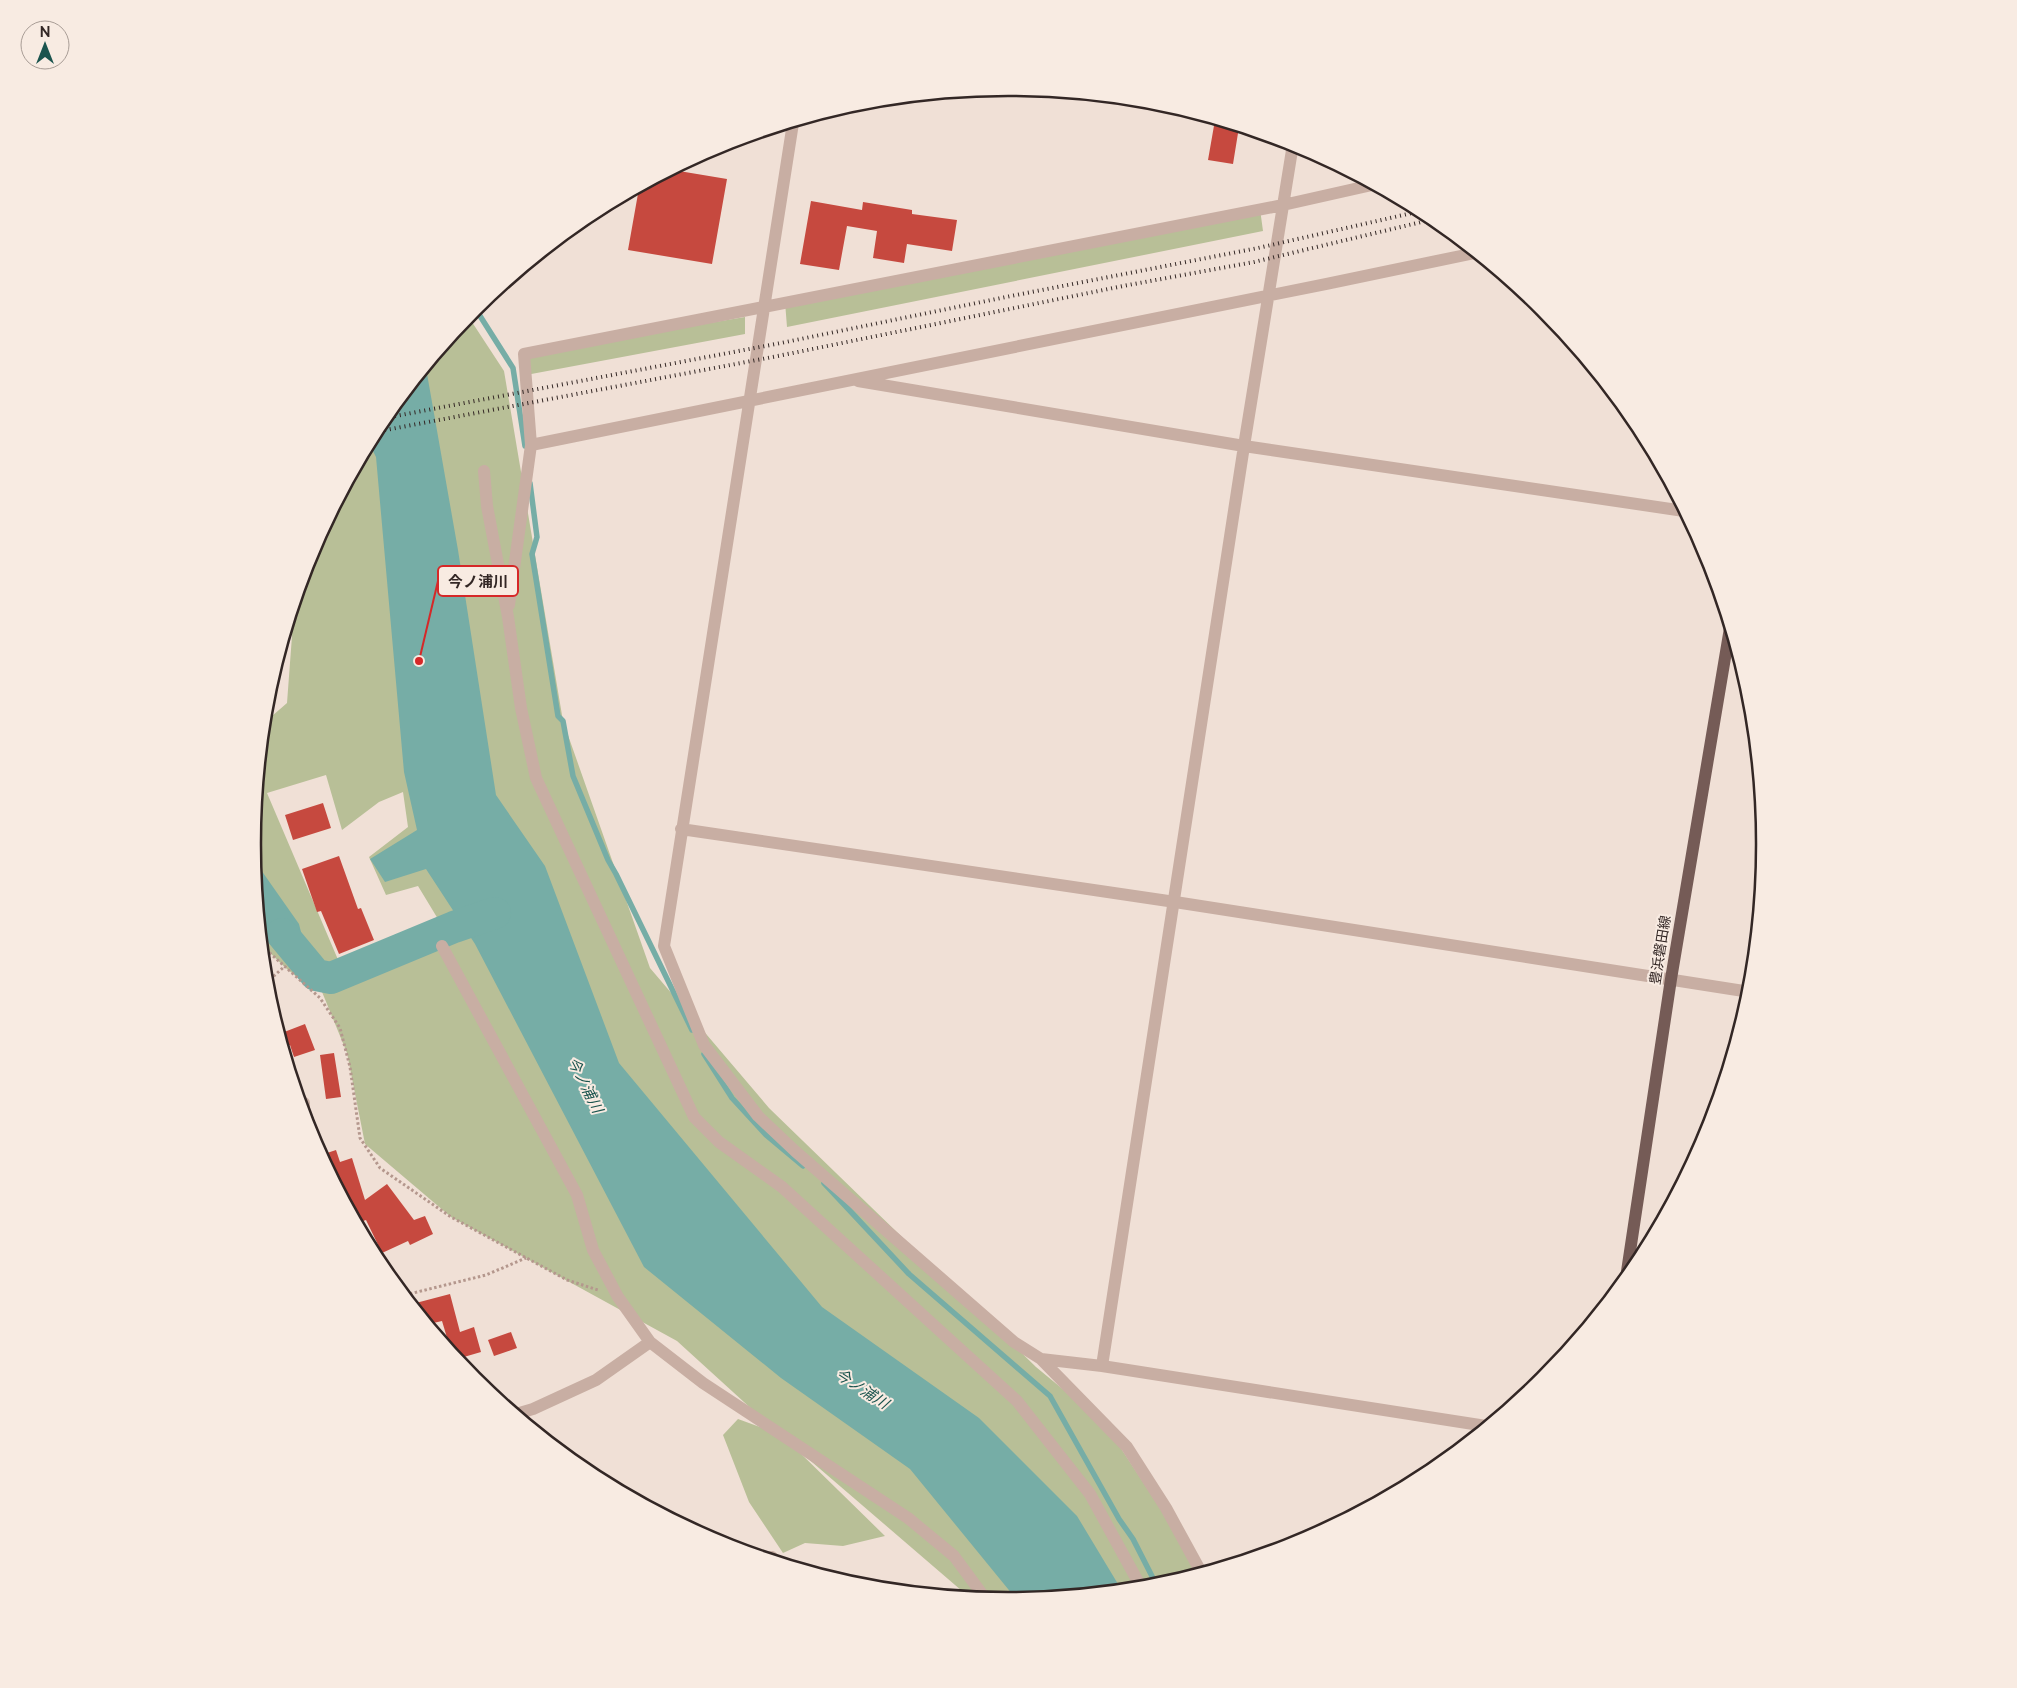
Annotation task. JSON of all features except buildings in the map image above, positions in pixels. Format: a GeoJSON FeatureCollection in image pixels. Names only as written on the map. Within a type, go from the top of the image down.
{"type":"FeatureCollection","features":[{"type":"Feature","properties":{"kind":"main road","name":"豊浜磐田線"},"geometry":{"type":"LineString","coordinates":[[1629,1261],[1671,979],[1728,640]]}},
{"type":"Feature","properties":{"kind":"street"},"geometry":{"type":"LineString","coordinates":[[792,129],[664,946],[704,1045],[758,1116],[795,1151],[1014,1342],[1041,1358],[1127,1447],[1166,1508],[1198,1567]]}},
{"type":"Feature","properties":{"kind":"street"},"geometry":{"type":"LineString","coordinates":[[1102,1366],[1244,446],[1292,152]]}},
{"type":"Feature","properties":{"kind":"street"},"geometry":{"type":"LineString","coordinates":[[508,617],[531,444],[524,354],[1364,187]]}},
{"type":"Feature","properties":{"kind":"street"},"geometry":{"type":"LineString","coordinates":[[531,444],[1268,297],[1468,254]]}},
{"type":"Feature","properties":{"kind":"street"},"geometry":{"type":"LineString","coordinates":[[850,379],[1244,446],[1677,510]]}},
{"type":"Feature","properties":{"kind":"street"},"geometry":{"type":"LineString","coordinates":[[484,471],[487,506],[508,617],[521,708],[536,778],[694,1117],[719,1142],[782,1187],[1017,1401],[1090,1494],[1138,1580]]}},
{"type":"Feature","properties":{"kind":"street"},"geometry":{"type":"LineString","coordinates":[[681,830],[1175,902],[1742,991]]}},
{"type":"Feature","properties":{"kind":"street"},"geometry":{"type":"LineString","coordinates":[[442,946],[577,1195],[593,1250],[618,1297],[650,1342],[703,1383],[908,1518],[954,1556],[980,1591]]}},
{"type":"Feature","properties":{"kind":"street"},"geometry":{"type":"LineString","coordinates":[[522,1412],[596,1380],[650,1342]]}},
{"type":"Feature","properties":{"kind":"street"},"geometry":{"type":"LineString","coordinates":[[1041,1358],[1479,1425]]}},
{"type":"Feature","properties":{"kind":"path"},"geometry":{"type":"LineString","coordinates":[[269,952],[320,998],[340,1028],[350,1067],[360,1138],[380,1168],[452,1217],[526,1258],[567,1280],[618,1297]]}},
{"type":"Feature","properties":{"kind":"path"},"geometry":{"type":"LineString","coordinates":[[273,977],[285,966]]}},
{"type":"Feature","properties":{"kind":"path"},"geometry":{"type":"LineString","coordinates":[[411,1293],[486,1275],[526,1258]]}},
{"type":"Feature","properties":{"kind":"green space"},"geometry":{"type":"Polygon","coordinates":[[[1260,209],[1263,231],[787,327],[785,302],[1260,209]]]}},
{"type":"Feature","properties":{"kind":"green space"},"geometry":{"type":"Polygon","coordinates":[[[745,317],[745,334],[526,375],[524,354],[745,317]]]}},
{"type":"Feature","properties":{"kind":"green space"},"geometry":{"type":"Polygon","coordinates":[[[473,323],[504,371],[563,721],[650,968],[769,1108],[1036,1367],[1105,1424],[1199,1567],[1106,1585],[1057,1590],[1008,1592],[961,1590],[791,1444],[885,1536],[843,1546],[805,1543],[783,1553],[749,1502],[723,1435],[738,1419],[779,1434],[677,1341],[451,1217],[365,1144],[347,1053],[320,987],[303,981],[281,964],[269,952],[267,942],[262,893],[262,795],[272,716],[287,703],[291,634],[300,604],[318,558],[338,513],[361,470],[415,389],[446,351],[473,323]],[[326,775],[267,793],[339,962],[438,919],[418,886],[386,895],[369,857],[408,827],[403,792],[379,802],[342,830],[326,775]]]}},
{"type":"Feature","properties":{"kind":"water"},"geometry":{"type":"Polygon","coordinates":[[[427,374],[458,550],[496,795],[545,866],[619,1063],[822,1307],[979,1418],[1077,1516],[1117,1583],[1057,1590],[1010,1592],[910,1469],[781,1378],[644,1267],[475,944],[426,869],[385,882],[370,859],[417,830],[404,772],[376,457],[373,451],[427,374]]]}},
{"type":"Feature","properties":{"kind":"water"},"geometry":{"type":"Polygon","coordinates":[[[262,871],[299,924],[310,968],[266,928],[262,871]]]}},
{"type":"Feature","properties":{"kind":"waterway"},"geometry":{"type":"LineString","coordinates":[[480,315],[513,368],[525,446]]}},
{"type":"Feature","properties":{"kind":"waterway"},"geometry":{"type":"LineString","coordinates":[[530,483],[537,537],[532,554],[558,716],[563,721],[573,776],[608,860],[692,1030]]}},
{"type":"Feature","properties":{"kind":"waterway"},"geometry":{"type":"LineString","coordinates":[[282,934],[316,975],[331,978],[454,927],[495,913]]}},
{"type":"Feature","properties":{"kind":"waterway"},"geometry":{"type":"LineString","coordinates":[[704,1054],[732,1098],[766,1135],[803,1166]]}},
{"type":"Feature","properties":{"kind":"waterway"},"geometry":{"type":"LineString","coordinates":[[824,1183],[909,1274],[1050,1396],[1119,1519],[1133,1539],[1153,1577]]}},
{"type":"Feature","properties":{"kind":"railway"},"geometry":{"type":"LineString","coordinates":[[396,416],[781,343],[1258,248],[1410,213]]}},
{"type":"Feature","properties":{"kind":"railway"},"geometry":{"type":"LineString","coordinates":[[386,430],[778,356],[1123,286],[1254,262],[1423,222]]}},
{"type":"Feature","properties":{"kind":"place","name":"今ノ浦川"},"geometry":{"type":"Point","coordinates":[419,661]}}]}
